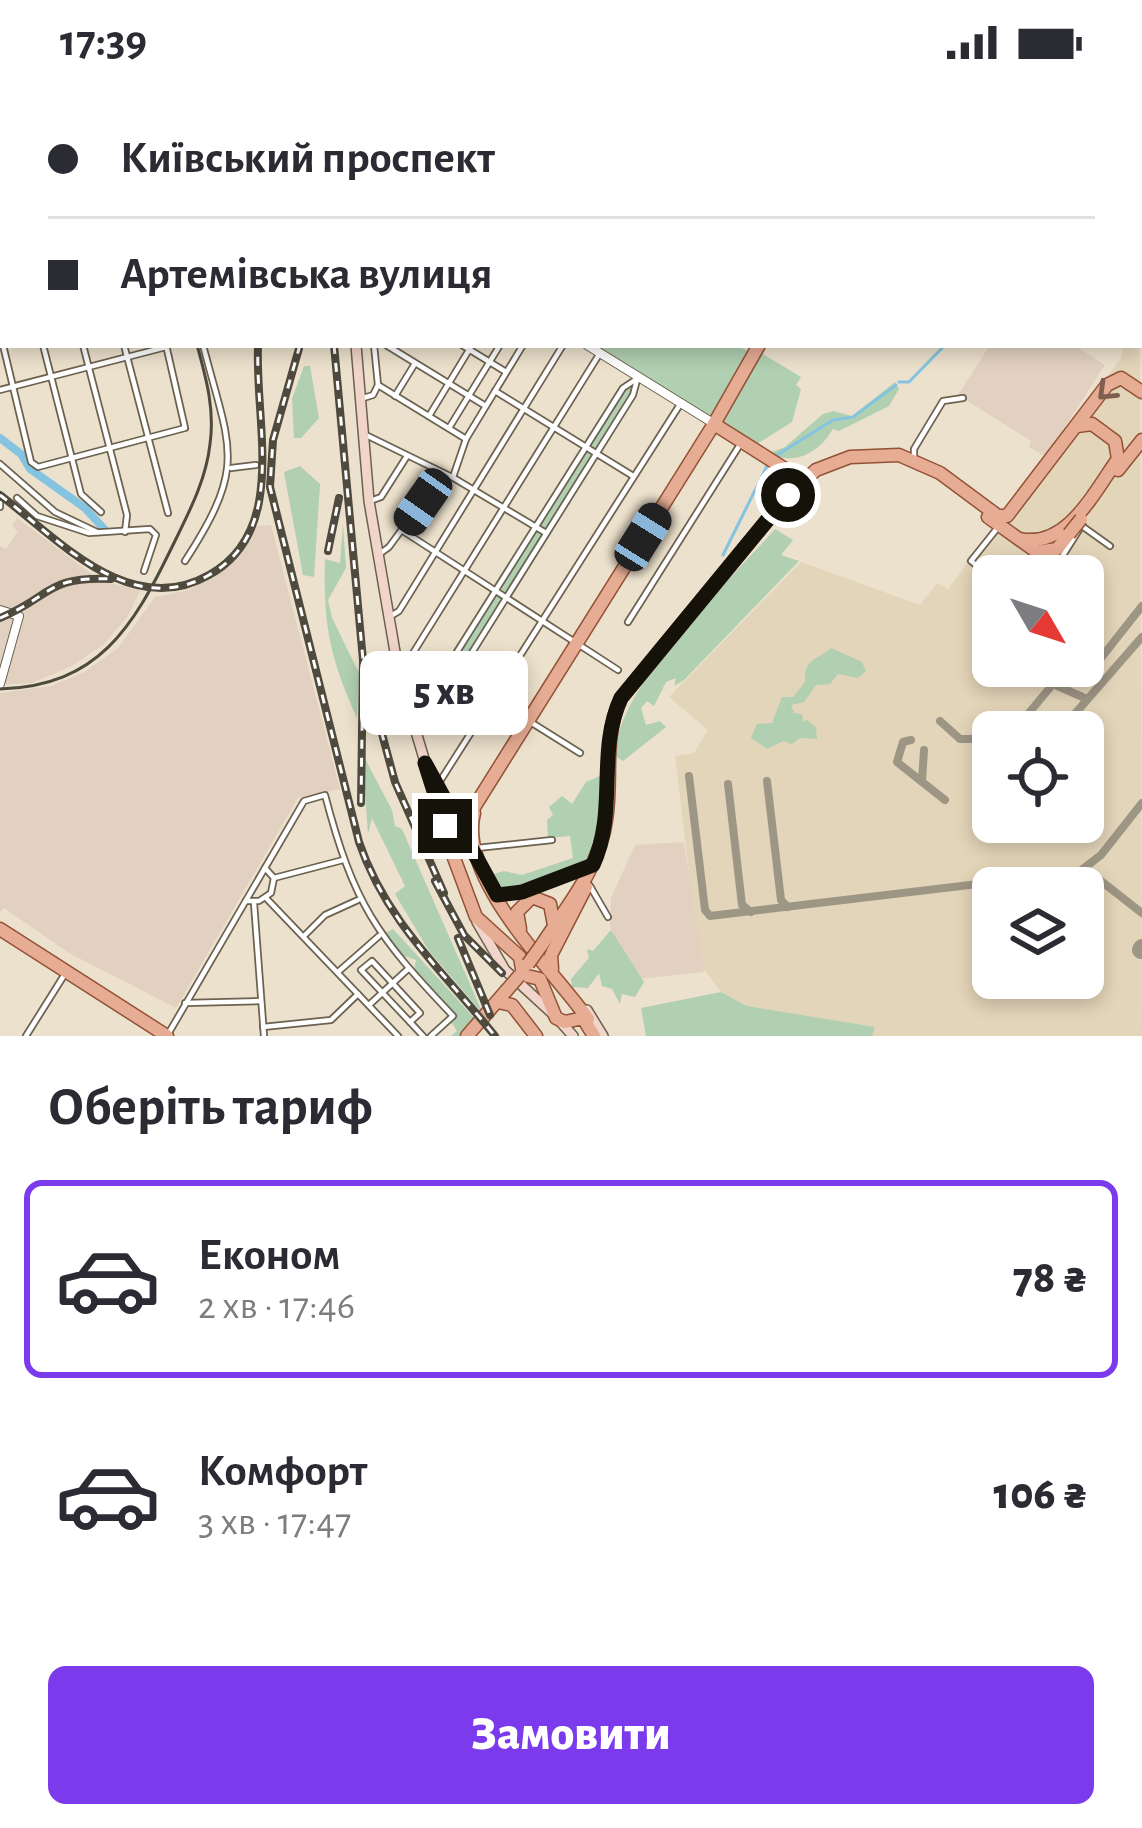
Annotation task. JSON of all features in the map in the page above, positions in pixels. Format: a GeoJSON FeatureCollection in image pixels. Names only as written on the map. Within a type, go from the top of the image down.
{"type":"FeatureCollection","features":[{"type":"Feature","properties":{"kind":"main road"},"geometry":{"type":"LineString","coordinates":[[359,348],[369,501],[410,723],[461,851],[476,917],[505,970],[572,1013]]}},
{"type":"Feature","properties":{"kind":"main road"},"geometry":{"type":"LineString","coordinates":[[461,851],[475,809],[494,776],[757,348]]}},
{"type":"Feature","properties":{"kind":"main road"},"geometry":{"type":"LineString","coordinates":[[1006,527],[1115,379],[1127,380],[1142,392]]}},
{"type":"Feature","properties":{"kind":"main road"},"geometry":{"type":"LineString","coordinates":[[714,424],[804,481]]}},
{"type":"Feature","properties":{"kind":"main road"},"geometry":{"type":"LineString","coordinates":[[1006,527],[1048,538],[1076,524],[1118,459],[1116,442],[1092,424],[1076,427]]}},
{"type":"Feature","properties":{"kind":"main road"},"geometry":{"type":"LineString","coordinates":[[552,969],[551,955],[597,862],[606,821],[613,734],[627,698],[804,481],[837,463],[884,458],[911,463],[998,516],[1027,549],[1046,552],[1057,549],[1141,441]]}},
{"type":"Feature","properties":{"kind":"main road"},"geometry":{"type":"LineString","coordinates":[[1048,538],[1113,458],[1116,442]]}},
{"type":"Feature","properties":{"kind":"main road"},"geometry":{"type":"LineString","coordinates":[[789,471],[816,470],[882,453],[914,459],[979,506]]}},
{"type":"Feature","properties":{"kind":"main road"},"geometry":{"type":"LineString","coordinates":[[610,778],[608,732],[621,698],[788,495],[816,470]]}},
{"type":"Feature","properties":{"kind":"main road"},"geometry":{"type":"LineString","coordinates":[[788,495],[789,471]]}},
{"type":"Feature","properties":{"kind":"main road"},"geometry":{"type":"LineString","coordinates":[[425,763],[462,820]]}},
{"type":"Feature","properties":{"kind":"main road"},"geometry":{"type":"LineString","coordinates":[[494,776],[462,820],[461,851],[497,895],[572,1013]]}},
{"type":"Feature","properties":{"kind":"main road"},"geometry":{"type":"LineString","coordinates":[[537,945],[597,862]]}},
{"type":"Feature","properties":{"kind":"main road"},"geometry":{"type":"LineString","coordinates":[[473,1033],[587,885]]}},
{"type":"Feature","properties":{"kind":"main road"},"geometry":{"type":"LineString","coordinates":[[554,926],[553,910],[545,899],[525,901],[517,919],[552,969],[572,1013],[573,1036]]}},
{"type":"Feature","properties":{"kind":"main road"},"geometry":{"type":"LineString","coordinates":[[476,917],[520,957],[524,972]]}},
{"type":"Feature","properties":{"kind":"main road"},"geometry":{"type":"LineString","coordinates":[[514,926],[537,945]]}},
{"type":"Feature","properties":{"kind":"main road"},"geometry":{"type":"LineString","coordinates":[[0,933],[156,1036]]}},
{"type":"Feature","properties":{"kind":"main road"},"geometry":{"type":"LineString","coordinates":[[524,972],[540,979],[597,1035]]}},
{"type":"Feature","properties":{"kind":"main road"},"geometry":{"type":"LineString","coordinates":[[64,974],[167,1036]]}},
{"type":"Feature","properties":{"kind":"main road"},"geometry":{"type":"LineString","coordinates":[[499,1003],[512,1005],[536,1036]]}},
{"type":"Feature","properties":{"kind":"street"},"geometry":{"type":"LineString","coordinates":[[4,348],[33,465],[187,425],[167,348]]}},
{"type":"Feature","properties":{"kind":"street"},"geometry":{"type":"LineString","coordinates":[[44,348],[81,494],[101,512]]}},
{"type":"Feature","properties":{"kind":"street"},"geometry":{"type":"LineString","coordinates":[[84,348],[127,515],[125,532]]}},
{"type":"Feature","properties":{"kind":"street"},"geometry":{"type":"LineString","coordinates":[[125,348],[168,513]]}},
{"type":"Feature","properties":{"kind":"street"},"geometry":{"type":"LineString","coordinates":[[0,390],[158,348]]}},
{"type":"Feature","properties":{"kind":"street"},"geometry":{"type":"LineString","coordinates":[[185,561],[213,516],[231,468],[228,438],[204,348]]}},
{"type":"Feature","properties":{"kind":"street"},"geometry":{"type":"LineString","coordinates":[[360,399],[373,395],[378,385],[374,348]]}},
{"type":"Feature","properties":{"kind":"street"},"geometry":{"type":"LineString","coordinates":[[429,416],[470,348]]}},
{"type":"Feature","properties":{"kind":"street"},"geometry":{"type":"LineString","coordinates":[[472,348],[506,372]]}},
{"type":"Feature","properties":{"kind":"street"},"geometry":{"type":"LineString","coordinates":[[449,428],[498,348]]}},
{"type":"Feature","properties":{"kind":"street"},"geometry":{"type":"LineString","coordinates":[[452,477],[466,439],[521,348]]}},
{"type":"Feature","properties":{"kind":"street"},"geometry":{"type":"LineString","coordinates":[[389,617],[398,611],[561,348]]}},
{"type":"Feature","properties":{"kind":"street"},"geometry":{"type":"LineString","coordinates":[[592,348],[714,424]]}},
{"type":"Feature","properties":{"kind":"street"},"geometry":{"type":"LineString","coordinates":[[400,349],[486,406]]}},
{"type":"Feature","properties":{"kind":"street"},"geometry":{"type":"LineString","coordinates":[[399,675],[600,353]]}},
{"type":"Feature","properties":{"kind":"street"},"geometry":{"type":"LineString","coordinates":[[395,396],[416,363]]}},
{"type":"Feature","properties":{"kind":"street"},"geometry":{"type":"LineString","coordinates":[[437,708],[433,690],[622,388],[638,378]]}},
{"type":"Feature","properties":{"kind":"street"},"geometry":{"type":"LineString","coordinates":[[410,723],[427,723],[437,708],[633,394],[638,378]]}},
{"type":"Feature","properties":{"kind":"street"},"geometry":{"type":"LineString","coordinates":[[378,385],[466,439]]}},
{"type":"Feature","properties":{"kind":"street"},"geometry":{"type":"LineString","coordinates":[[495,391],[634,476]]}},
{"type":"Feature","properties":{"kind":"street"},"geometry":{"type":"LineString","coordinates":[[914,459],[914,449],[943,401],[963,398]]}},
{"type":"Feature","properties":{"kind":"street"},"geometry":{"type":"LineString","coordinates":[[437,786],[680,403]]}},
{"type":"Feature","properties":{"kind":"street"},"geometry":{"type":"LineString","coordinates":[[363,436],[452,477],[546,533]]}},
{"type":"Feature","properties":{"kind":"street"},"geometry":{"type":"LineString","coordinates":[[628,622],[741,443]]}},
{"type":"Feature","properties":{"kind":"street"},"geometry":{"type":"LineString","coordinates":[[369,501],[381,497],[407,456]]}},
{"type":"Feature","properties":{"kind":"street"},"geometry":{"type":"LineString","coordinates":[[0,464],[55,512],[97,532]]}},
{"type":"Feature","properties":{"kind":"street"},"geometry":{"type":"LineString","coordinates":[[231,468],[256,465]]}},
{"type":"Feature","properties":{"kind":"street"},"geometry":{"type":"LineString","coordinates":[[377,555],[403,531],[442,474]]}},
{"type":"Feature","properties":{"kind":"street"},"geometry":{"type":"LineString","coordinates":[[16,498],[37,516],[97,532],[125,532],[142,526],[156,536],[144,571]]}},
{"type":"Feature","properties":{"kind":"street"},"geometry":{"type":"LineString","coordinates":[[1060,555],[1076,524],[1110,546]]}},
{"type":"Feature","properties":{"kind":"street"},"geometry":{"type":"LineString","coordinates":[[977,555],[1006,527]]}},
{"type":"Feature","properties":{"kind":"street"},"geometry":{"type":"LineString","coordinates":[[403,531],[618,670]]}},
{"type":"Feature","properties":{"kind":"street"},"geometry":{"type":"LineString","coordinates":[[0,610],[19,616],[0,684]]}},
{"type":"Feature","properties":{"kind":"street"},"geometry":{"type":"LineString","coordinates":[[457,676],[580,753]]}},
{"type":"Feature","properties":{"kind":"street"},"geometry":{"type":"LineString","coordinates":[[167,1036],[304,800],[326,796],[359,899],[380,935],[453,1016],[431,1036]]}},
{"type":"Feature","properties":{"kind":"street"},"geometry":{"type":"LineString","coordinates":[[461,851],[552,840]]}},
{"type":"Feature","properties":{"kind":"street"},"geometry":{"type":"LineString","coordinates":[[274,878],[343,860]]}},
{"type":"Feature","properties":{"kind":"street"},"geometry":{"type":"LineString","coordinates":[[497,895],[522,892],[597,862]]}},
{"type":"Feature","properties":{"kind":"street"},"geometry":{"type":"LineString","coordinates":[[265,868],[274,878]]}},
{"type":"Feature","properties":{"kind":"street"},"geometry":{"type":"LineString","coordinates":[[246,901],[266,898],[274,878]]}},
{"type":"Feature","properties":{"kind":"street"},"geometry":{"type":"LineString","coordinates":[[587,885],[608,917]]}},
{"type":"Feature","properties":{"kind":"street"},"geometry":{"type":"LineString","coordinates":[[266,898],[398,1036]]}},
{"type":"Feature","properties":{"kind":"street"},"geometry":{"type":"LineString","coordinates":[[304,936],[325,915],[359,899]]}},
{"type":"Feature","properties":{"kind":"street"},"geometry":{"type":"LineString","coordinates":[[254,903],[264,1036]]}},
{"type":"Feature","properties":{"kind":"street"},"geometry":{"type":"LineString","coordinates":[[338,972],[380,935]]}},
{"type":"Feature","properties":{"kind":"street"},"geometry":{"type":"LineString","coordinates":[[410,1022],[420,1013],[372,961],[361,970],[422,1036]]}},
{"type":"Feature","properties":{"kind":"street"},"geometry":{"type":"LineString","coordinates":[[369,1005],[408,968]]}},
{"type":"Feature","properties":{"kind":"street"},"geometry":{"type":"LineString","coordinates":[[26,1036],[64,974]]}},
{"type":"Feature","properties":{"kind":"street"},"geometry":{"type":"LineString","coordinates":[[263,1027],[331,1020],[358,994]]}},
{"type":"Feature","properties":{"kind":"street"},"geometry":{"type":"LineString","coordinates":[[185,1004],[261,1001]]}},
{"type":"Feature","properties":{"kind":"shaded area"},"geometry":{"type":"Polygon","coordinates":[[[988,348],[1079,348],[1105,365],[1048,453],[1042,455],[1029,447],[1031,441],[958,395],[988,348]]]}},
{"type":"Feature","properties":{"kind":"shaded area"},"geometry":{"type":"Polygon","coordinates":[[[1123,348],[1140,348],[1142,1036],[872,1036],[874,1027],[747,1006],[721,992],[700,964],[675,756],[694,753],[708,730],[669,697],[801,562],[920,605],[937,583],[948,589],[972,557],[972,687],[1104,687],[1104,555],[974,555],[1122,357],[1123,348]]]}},
{"type":"Feature","properties":{"kind":"shaded area"},"geometry":{"type":"Polygon","coordinates":[[[17,518],[101,581],[140,590],[128,616],[104,644],[72,666],[32,683],[0,685],[0,546],[6,549],[18,531],[12,526],[17,518]]]}},
{"type":"Feature","properties":{"kind":"shaded area"},"geometry":{"type":"Polygon","coordinates":[[[271,525],[340,789],[298,798],[176,1008],[69,953],[4,908],[0,912],[0,693],[51,686],[83,673],[118,648],[155,597],[185,591],[213,578],[241,554],[254,526],[271,525]]]}},
{"type":"Feature","properties":{"kind":"shaded area"},"geometry":{"type":"Polygon","coordinates":[[[684,842],[704,972],[638,979],[610,927],[611,898],[635,845],[684,842]]]}},
{"type":"Feature","properties":{"kind":"green space"},"geometry":{"type":"Polygon","coordinates":[[[596,348],[748,351],[713,418],[596,348]]]}},
{"type":"Feature","properties":{"kind":"green space"},"geometry":{"type":"Polygon","coordinates":[[[761,353],[801,377],[796,385],[801,389],[792,422],[755,445],[723,422],[761,353]]]}},
{"type":"Feature","properties":{"kind":"green space"},"geometry":{"type":"Polygon","coordinates":[[[304,366],[310,366],[319,418],[301,438],[294,438],[292,399],[304,366]]]}},
{"type":"Feature","properties":{"kind":"green space"},"geometry":{"type":"Polygon","coordinates":[[[895,382],[899,389],[889,406],[839,431],[833,429],[812,451],[796,458],[769,453],[785,447],[823,414],[833,411],[852,416],[895,382]]]}},
{"type":"Feature","properties":{"kind":"green space"},"geometry":{"type":"Polygon","coordinates":[[[634,384],[430,717],[413,721],[406,688],[424,700],[434,691],[624,389],[634,384]]]}},
{"type":"Feature","properties":{"kind":"green space"},"geometry":{"type":"Polygon","coordinates":[[[300,466],[320,484],[314,577],[303,575],[284,472],[300,466]]]}},
{"type":"Feature","properties":{"kind":"green space"},"geometry":{"type":"Polygon","coordinates":[[[343,524],[346,568],[328,600],[359,673],[357,718],[334,659],[325,603],[325,559],[340,563],[343,524]]]}},
{"type":"Feature","properties":{"kind":"green space"},"geometry":{"type":"Polygon","coordinates":[[[775,529],[793,540],[781,555],[799,561],[684,680],[674,686],[676,678],[666,682],[654,706],[647,701],[641,708],[646,725],[660,721],[666,727],[623,761],[615,756],[620,728],[654,667],[775,529]]]}},
{"type":"Feature","properties":{"kind":"green space"},"geometry":{"type":"Polygon","coordinates":[[[831,648],[862,662],[866,671],[858,678],[838,674],[830,684],[816,685],[804,702],[791,705],[794,713],[802,714],[803,722],[816,727],[817,739],[783,741],[767,749],[751,738],[757,724],[772,723],[782,697],[793,697],[805,682],[809,664],[831,648]]]}},
{"type":"Feature","properties":{"kind":"green space"},"geometry":{"type":"Polygon","coordinates":[[[362,753],[392,810],[395,826],[402,829],[483,1014],[429,951],[395,894],[405,886],[372,818],[368,834],[362,753]]]}},
{"type":"Feature","properties":{"kind":"green space"},"geometry":{"type":"Polygon","coordinates":[[[600,776],[600,821],[587,864],[508,893],[499,892],[490,875],[504,871],[522,875],[573,858],[570,836],[548,838],[547,820],[553,815],[549,807],[562,796],[572,804],[586,782],[600,776]]]}},
{"type":"Feature","properties":{"kind":"green space"},"geometry":{"type":"Polygon","coordinates":[[[393,929],[477,1021],[463,1036],[451,1036],[457,1031],[451,1022],[454,1016],[414,970],[416,960],[399,954],[384,934],[393,929]]]}},
{"type":"Feature","properties":{"kind":"green space"},"geometry":{"type":"Polygon","coordinates":[[[611,930],[644,982],[635,997],[622,994],[620,1004],[612,989],[602,986],[599,973],[588,988],[572,987],[571,979],[589,958],[587,949],[593,951],[611,930]]]}},
{"type":"Feature","properties":{"kind":"green space"},"geometry":{"type":"Polygon","coordinates":[[[721,992],[747,1006],[875,1027],[872,1036],[646,1036],[641,1008],[721,992]]]}},
{"type":"Feature","properties":{"kind":"waterway"},"geometry":{"type":"LineString","coordinates":[[899,382],[909,382],[942,348]]}},
{"type":"Feature","properties":{"kind":"waterway"},"geometry":{"type":"LineString","coordinates":[[774,457],[833,420],[853,417],[896,385]]}},
{"type":"Feature","properties":{"kind":"waterway"},"geometry":{"type":"LineString","coordinates":[[0,438],[21,454],[30,469]]}},
{"type":"Feature","properties":{"kind":"waterway"},"geometry":{"type":"LineString","coordinates":[[723,555],[767,466]]}},
{"type":"Feature","properties":{"kind":"waterway"},"geometry":{"type":"LineString","coordinates":[[33,471],[85,508],[105,530]]}},
{"type":"Feature","properties":{"kind":"taxiway"},"geometry":{"type":"LineString","coordinates":[[1104,654],[1142,606]]}},
{"type":"Feature","properties":{"kind":"taxiway"},"geometry":{"type":"LineString","coordinates":[[1077,711],[1142,637]]}},
{"type":"Feature","properties":{"kind":"taxiway"},"geometry":{"type":"LineString","coordinates":[[1030,711],[1053,684],[1087,699]]}},
{"type":"Feature","properties":{"kind":"taxiway"},"geometry":{"type":"LineString","coordinates":[[940,721],[960,739],[972,739]]}},
{"type":"Feature","properties":{"kind":"taxiway"},"geometry":{"type":"LineString","coordinates":[[911,740],[903,742],[897,762],[945,800]]}},
{"type":"Feature","properties":{"kind":"taxiway"},"geometry":{"type":"LineString","coordinates":[[922,781],[924,750]]}},
{"type":"Feature","properties":{"kind":"taxiway"},"geometry":{"type":"LineString","coordinates":[[689,776],[705,910],[710,916],[1078,872],[1096,877],[1142,913]]}},
{"type":"Feature","properties":{"kind":"taxiway"},"geometry":{"type":"LineString","coordinates":[[767,781],[781,900],[788,907]]}},
{"type":"Feature","properties":{"kind":"taxiway"},"geometry":{"type":"LineString","coordinates":[[728,784],[742,905],[751,912]]}},
{"type":"Feature","properties":{"kind":"taxiway"},"geometry":{"type":"LineString","coordinates":[[1085,867],[1101,855],[1142,803]]}},
{"type":"Feature","properties":{"kind":"tram line"},"geometry":{"type":"LineString","coordinates":[[0,689],[63,677],[88,664],[143,603],[190,510],[208,458],[210,406],[198,348]]}},
{"type":"Feature","properties":{"kind":"railway"},"geometry":{"type":"LineString","coordinates":[[0,495],[71,552],[123,581],[151,588],[180,586],[209,575],[243,544],[259,502],[258,348]]}},
{"type":"Feature","properties":{"kind":"railway"},"geometry":{"type":"LineString","coordinates":[[299,348],[273,440],[270,487],[359,842],[400,922],[495,1036]]}},
{"type":"Feature","properties":{"kind":"railway"},"geometry":{"type":"LineString","coordinates":[[334,348],[363,660],[361,803]]}},
{"type":"Feature","properties":{"kind":"railway"},"geometry":{"type":"LineString","coordinates":[[328,551],[339,498]]}},
{"type":"Feature","properties":{"kind":"railway"},"geometry":{"type":"LineString","coordinates":[[0,618],[61,584],[111,579]]}},
{"type":"Feature","properties":{"kind":"railway"},"geometry":{"type":"LineString","coordinates":[[372,697],[395,782],[444,893]]}},
{"type":"Feature","properties":{"kind":"railway"},"geometry":{"type":"LineString","coordinates":[[435,881],[464,935],[502,973]]}},
{"type":"Feature","properties":{"kind":"railway"},"geometry":{"type":"LineString","coordinates":[[458,938],[490,1015]]}},
{"type":"Feature","properties":{"kind":"route"},"geometry":{"type":"LineString","coordinates":[[445,826],[425,763],[497,895],[522,892],[593,865],[606,821],[608,732],[621,698],[788,495]]}}]}
